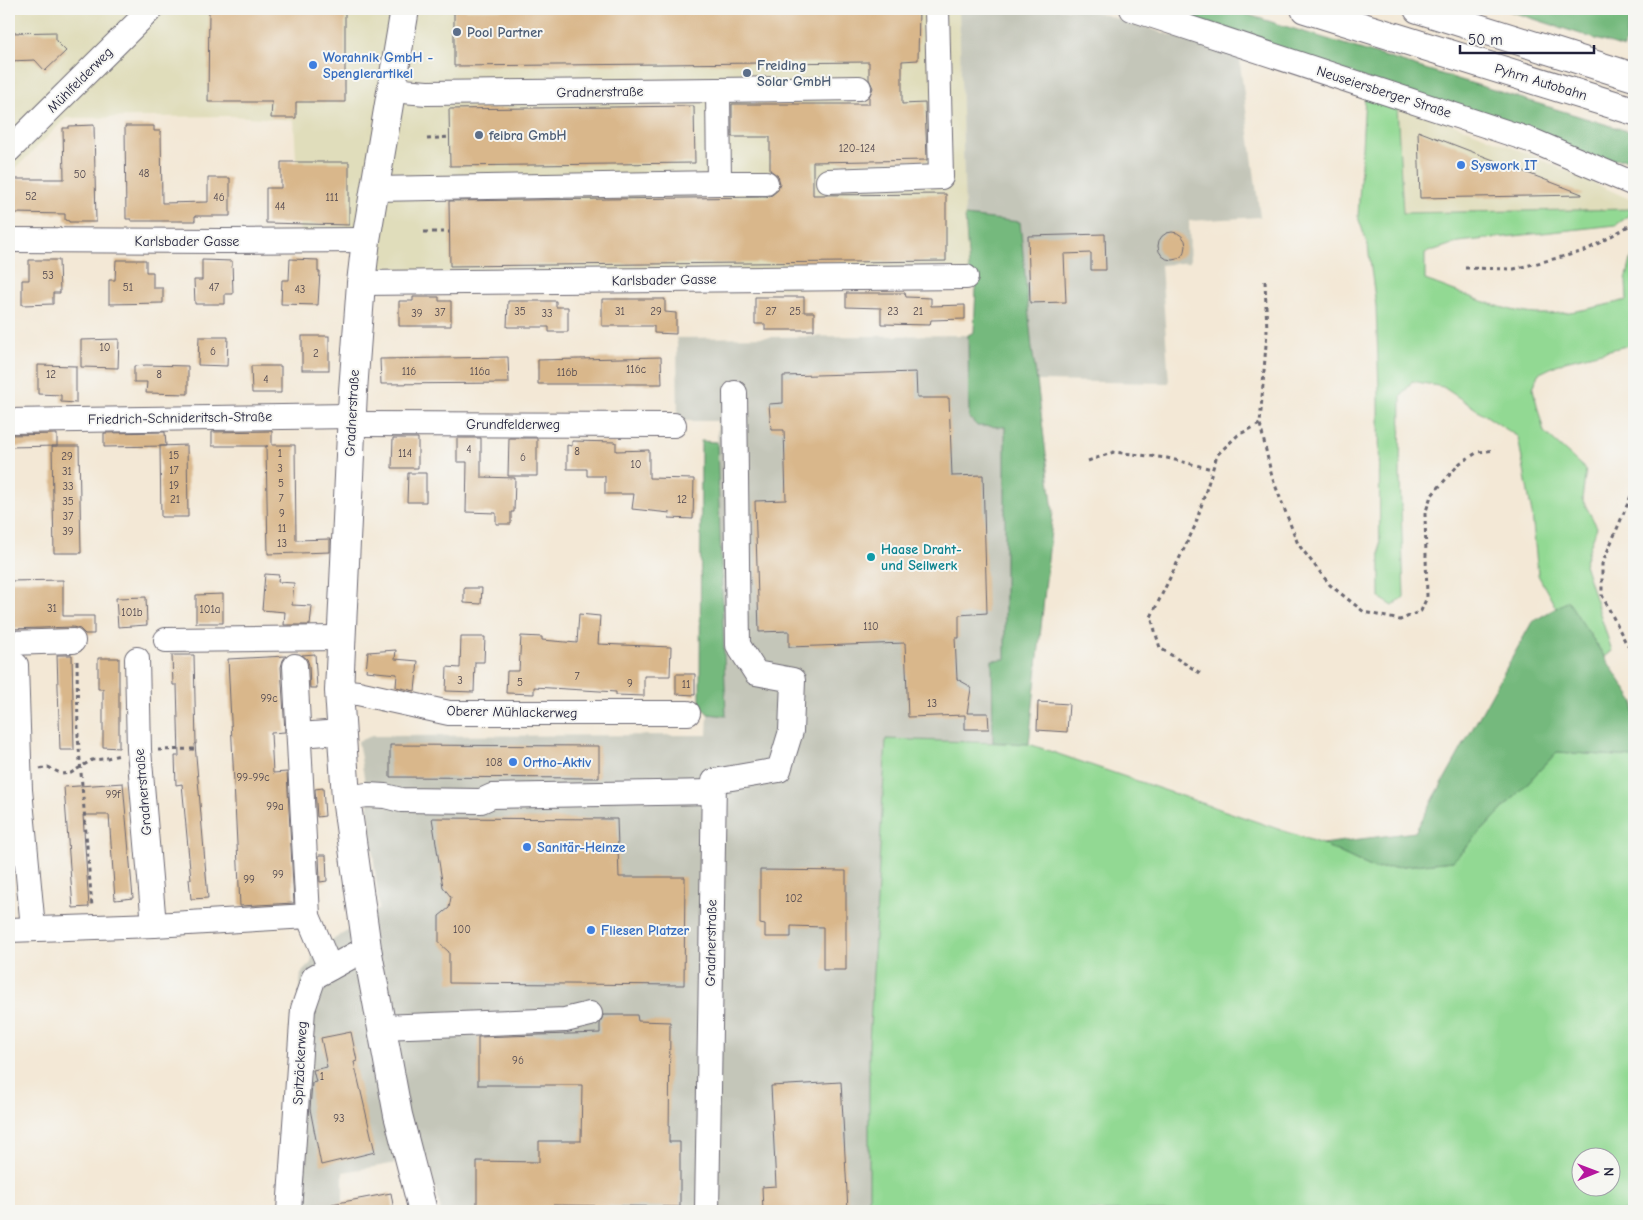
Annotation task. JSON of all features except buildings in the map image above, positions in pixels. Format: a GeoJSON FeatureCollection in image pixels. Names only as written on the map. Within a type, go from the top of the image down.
{"type":"FeatureCollection","features":[{"type":"Feature","properties":{"kind":"main road","name":"Gradnerstraße"},"geometry":{"type":"LineString","coordinates":[[405,9],[374,189],[361,283],[340,638],[339,691],[346,798],[367,948],[398,1115],[423,1211]]}},
{"type":"Feature","properties":{"kind":"main road","name":"Pyhrn Autobahn"},"geometry":{"type":"LineString","coordinates":[[1305,9],[1626,109]]}},
{"type":"Feature","properties":{"kind":"main road"},"geometry":{"type":"LineString","coordinates":[[1418,9],[1624,74]]}},
{"type":"Feature","properties":{"kind":"street","name":"Mühlfelderweg"},"geometry":{"type":"LineString","coordinates":[[9,150],[150,9]]}},
{"type":"Feature","properties":{"kind":"street"},"geometry":{"type":"LineString","coordinates":[[828,181],[940,177],[937,9]]}},
{"type":"Feature","properties":{"kind":"street","name":"Neuseiersberger Straße"},"geometry":{"type":"LineString","coordinates":[[1132,9],[1533,142],[1634,184]]}},
{"type":"Feature","properties":{"kind":"street","name":"Gradnerstraße"},"geometry":{"type":"LineString","coordinates":[[391,90],[427,93],[859,88]]}},
{"type":"Feature","properties":{"kind":"street"},"geometry":{"type":"LineString","coordinates":[[718,90],[719,183]]}},
{"type":"Feature","properties":{"kind":"street"},"geometry":{"type":"LineString","coordinates":[[374,189],[766,183]]}},
{"type":"Feature","properties":{"kind":"street","name":"Karlsbader Gasse"},"geometry":{"type":"LineString","coordinates":[[9,240],[366,240]]}},
{"type":"Feature","properties":{"kind":"street","name":"Karlsbader Gasse"},"geometry":{"type":"LineString","coordinates":[[361,283],[966,276]]}},
{"type":"Feature","properties":{"kind":"street"},"geometry":{"type":"LineString","coordinates":[[346,798],[367,795],[385,796],[401,800],[481,801],[492,796],[713,792],[714,781],[779,770],[791,731],[793,680],[756,673],[738,646],[735,393]]}},
{"type":"Feature","properties":{"kind":"street","name":"Friedrich-Schnideritsch-Straße"},"geometry":{"type":"LineString","coordinates":[[9,421],[352,420]]}},
{"type":"Feature","properties":{"kind":"street","name":"Grundfelderweg"},"geometry":{"type":"LineString","coordinates":[[352,420],[674,425]]}},
{"type":"Feature","properties":{"kind":"street"},"geometry":{"type":"LineString","coordinates":[[166,640],[340,638]]}},
{"type":"Feature","properties":{"kind":"street"},"geometry":{"type":"LineString","coordinates":[[33,928],[12,654],[75,651]]}},
{"type":"Feature","properties":{"kind":"street","name":"Gradnerstraße"},"geometry":{"type":"LineString","coordinates":[[137,659],[139,750],[154,926]]}},
{"type":"Feature","properties":{"kind":"street"},"geometry":{"type":"LineString","coordinates":[[295,666],[308,916],[330,968]]}},
{"type":"Feature","properties":{"kind":"street","name":"Oberer Mühlackerweg"},"geometry":{"type":"LineString","coordinates":[[339,691],[358,693],[449,713],[688,713]]}},
{"type":"Feature","properties":{"kind":"street"},"geometry":{"type":"LineString","coordinates":[[299,735],[341,732]]}},
{"type":"Feature","properties":{"kind":"street","name":"Gradnerstraße"},"geometry":{"type":"LineString","coordinates":[[707,1211],[713,792]]}},
{"type":"Feature","properties":{"kind":"street"},"geometry":{"type":"LineString","coordinates":[[9,930],[154,926],[308,916]]}},
{"type":"Feature","properties":{"kind":"street","name":"Spitzäckerweg"},"geometry":{"type":"LineString","coordinates":[[289,1211],[303,1009],[314,977],[367,948]]}},
{"type":"Feature","properties":{"kind":"street"},"geometry":{"type":"LineString","coordinates":[[382,1027],[565,1020],[590,1014]]}},
{"type":"Feature","properties":{"kind":"path"},"geometry":{"type":"LineString","coordinates":[[427,139],[449,138]]}},
{"type":"Feature","properties":{"kind":"path"},"geometry":{"type":"LineString","coordinates":[[1466,268],[1514,269],[1585,251],[1634,223]]}},
{"type":"Feature","properties":{"kind":"path"},"geometry":{"type":"LineString","coordinates":[[424,232],[449,232]]}},
{"type":"Feature","properties":{"kind":"path"},"geometry":{"type":"LineString","coordinates":[[1265,281],[1267,331],[1260,424],[1272,477],[1298,544],[1330,585],[1364,612],[1400,620],[1421,611],[1427,596],[1425,514],[1432,496],[1460,463],[1478,452],[1495,450]]}},
{"type":"Feature","properties":{"kind":"path"},"geometry":{"type":"LineString","coordinates":[[1200,673],[1160,648],[1151,617],[1195,526],[1217,455],[1238,435],[1260,424]]}},
{"type":"Feature","properties":{"kind":"path"},"geometry":{"type":"LineString","coordinates":[[1088,461],[1114,452],[1167,458],[1212,469]]}},
{"type":"Feature","properties":{"kind":"path"},"geometry":{"type":"LineString","coordinates":[[1634,489],[1602,564],[1602,595],[1626,643],[1634,651]]}},
{"type":"Feature","properties":{"kind":"path"},"geometry":{"type":"LineString","coordinates":[[75,651],[78,736],[94,927]]}},
{"type":"Feature","properties":{"kind":"path"},"geometry":{"type":"LineString","coordinates":[[20,774],[48,767],[62,774],[71,772],[92,760],[104,759],[139,750],[194,749]]}},
{"type":"Feature","properties":{"kind":"shaded area"},"geometry":{"type":"Polygon","coordinates":[[[9,9],[959,9],[965,216],[970,282],[976,288],[359,289],[364,242],[300,236],[294,120],[232,116],[66,118],[9,175],[9,9]]]}},
{"type":"Feature","properties":{"kind":"shaded area"},"geometry":{"type":"Polygon","coordinates":[[[959,9],[1086,9],[1239,56],[1260,217],[1189,221],[1190,262],[1161,265],[1169,383],[1037,381],[1032,349],[1020,222],[965,216],[959,9]]]}},
{"type":"Feature","properties":{"kind":"shaded area"},"geometry":{"type":"Polygon","coordinates":[[[1397,106],[1459,126],[1531,155],[1634,201],[1634,209],[1403,213],[1397,106]]]}},
{"type":"Feature","properties":{"kind":"shaded area"},"geometry":{"type":"Polygon","coordinates":[[[968,335],[969,417],[977,426],[1005,427],[1005,659],[992,660],[993,742],[886,739],[869,1044],[869,1211],[441,1211],[428,1158],[343,1172],[343,1211],[280,1211],[301,973],[311,963],[313,947],[329,942],[379,909],[367,795],[358,741],[372,736],[707,735],[708,714],[726,716],[717,421],[678,421],[677,338],[968,335]]]}},
{"type":"Feature","properties":{"kind":"green space"},"geometry":{"type":"Polygon","coordinates":[[[1160,9],[1229,9],[1634,133],[1634,154],[1629,159],[1605,160],[1160,9]]]}},
{"type":"Feature","properties":{"kind":"green space"},"geometry":{"type":"Polygon","coordinates":[[[1503,9],[1626,9],[1631,10],[1624,48],[1503,9]]]}},
{"type":"Feature","properties":{"kind":"green space"},"geometry":{"type":"Polygon","coordinates":[[[1365,96],[1397,106],[1403,213],[1634,209],[1634,212],[1616,225],[1459,242],[1425,253],[1425,280],[1495,305],[1536,314],[1571,312],[1627,300],[1626,280],[1634,254],[1634,344],[1565,361],[1538,374],[1533,389],[1544,432],[1586,470],[1582,499],[1597,527],[1584,564],[1612,651],[1605,657],[1568,602],[1556,608],[1538,575],[1532,514],[1518,437],[1443,387],[1412,381],[1401,397],[1400,476],[1404,597],[1393,606],[1380,598],[1379,389],[1376,306],[1368,246],[1358,217],[1365,96]]]}},
{"type":"Feature","properties":{"kind":"green space"},"geometry":{"type":"Polygon","coordinates":[[[965,216],[1020,222],[1032,349],[1053,511],[1029,744],[993,742],[992,660],[1005,659],[1005,427],[977,426],[969,417],[968,335],[974,332],[976,288],[970,282],[965,216]]]}},
{"type":"Feature","properties":{"kind":"green space"},"geometry":{"type":"Polygon","coordinates":[[[701,441],[717,442],[726,716],[708,714],[700,705],[701,441]]]}},
{"type":"Feature","properties":{"kind":"green space"},"geometry":{"type":"Polygon","coordinates":[[[1568,601],[1634,702],[1634,757],[1557,752],[1453,861],[1375,869],[1322,844],[1415,832],[1532,622],[1568,601]]]}},
{"type":"Feature","properties":{"kind":"green space"},"geometry":{"type":"Polygon","coordinates":[[[886,739],[1029,744],[1322,844],[1375,869],[1453,861],[1557,752],[1634,757],[1634,1211],[869,1211],[869,1044],[886,739]]]}},
{"type":"Feature","properties":{"kind":"place","name":"Pool Partner"},"geometry":{"type":"Point","coordinates":[457,32]}},
{"type":"Feature","properties":{"kind":"place","name":"Worahnik GmbH - Spenglerartikel"},"geometry":{"type":"Point","coordinates":[313,65]}},
{"type":"Feature","properties":{"kind":"place","name":"Freiding Solar GmbH"},"geometry":{"type":"Point","coordinates":[747,73]}},
{"type":"Feature","properties":{"kind":"place","name":"feibra GmbH"},"geometry":{"type":"Point","coordinates":[479,135]}},
{"type":"Feature","properties":{"kind":"place","name":"Syswork IT"},"geometry":{"type":"Point","coordinates":[1461,165]}},
{"type":"Feature","properties":{"kind":"place","name":"Haase Draht- und Seilwerk"},"geometry":{"type":"Point","coordinates":[871,557]}},
{"type":"Feature","properties":{"kind":"place","name":"Ortho-Aktiv"},"geometry":{"type":"Point","coordinates":[513,762]}},
{"type":"Feature","properties":{"kind":"place","name":"Sanitär-Heinze"},"geometry":{"type":"Point","coordinates":[527,847]}},
{"type":"Feature","properties":{"kind":"place","name":"Fliesen Platzer"},"geometry":{"type":"Point","coordinates":[591,930]}}]}
